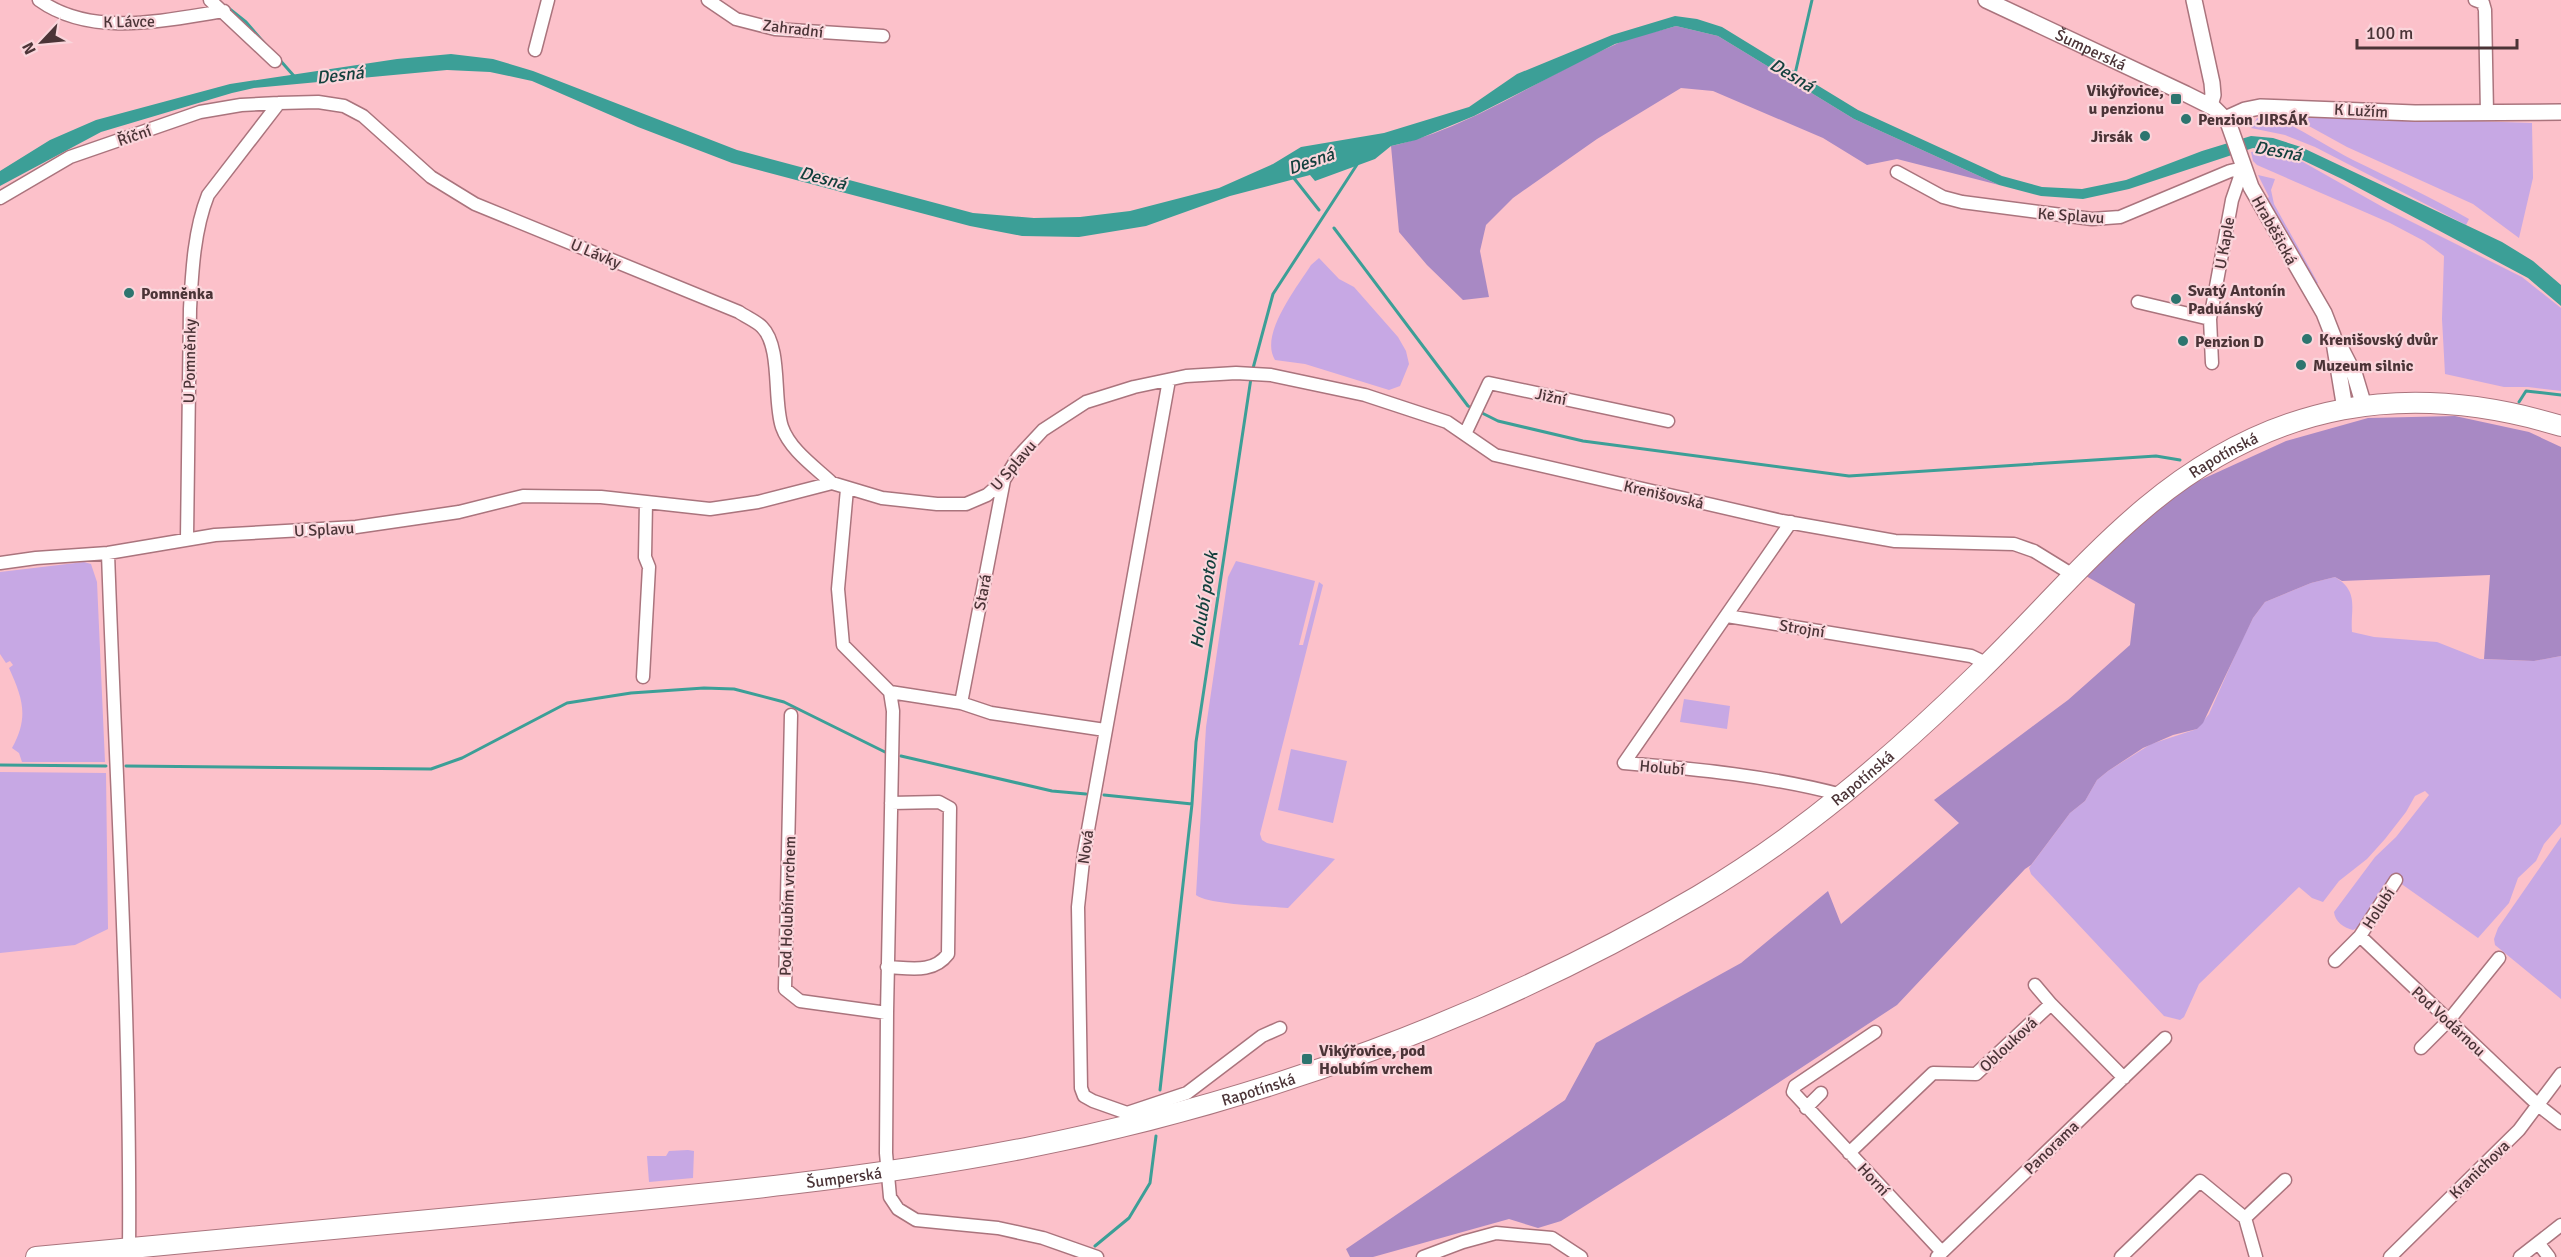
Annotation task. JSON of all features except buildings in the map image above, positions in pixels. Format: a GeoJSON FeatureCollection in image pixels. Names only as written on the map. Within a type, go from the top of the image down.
{"type":"FeatureCollection","features":[{"type":"Feature","properties":{"kind":"main road","name":"Rapotínská"},"geometry":{"type":"LineString","coordinates":[[1157,1117],[1346,1059],[1480,1005],[1570,965],[1705,892],[1776,844],[1842,795],[1921,728],[1988,664],[2073,575],[2144,509],[2179,481],[2207,463],[2267,433],[2308,418],[2354,408],[2409,402],[2457,403],[2517,414],[2561,426]]}},
{"type":"Feature","properties":{"kind":"main road","name":"Šumperská"},"geometry":{"type":"LineString","coordinates":[[36,1257],[129,1253],[887,1171],[1030,1147],[1157,1117]]}},
{"type":"Feature","properties":{"kind":"street","name":"K Lávce"},"geometry":{"type":"LineString","coordinates":[[39,0],[53,10],[94,22],[144,23],[217,6],[275,61]]}},
{"type":"Feature","properties":{"kind":"street","name":"Zahradní"},"geometry":{"type":"LineString","coordinates":[[708,0],[736,19],[776,29],[884,36]]}},
{"type":"Feature","properties":{"kind":"street","name":"Šumperská"},"geometry":{"type":"LineString","coordinates":[[1986,0],[2210,105],[2225,119]]}},
{"type":"Feature","properties":{"kind":"street"},"geometry":{"type":"LineString","coordinates":[[2194,0],[2212,83],[2210,105]]}},
{"type":"Feature","properties":{"kind":"street"},"geometry":{"type":"LineString","coordinates":[[2475,0],[2482,3],[2485,10],[2493,113]]}},
{"type":"Feature","properties":{"kind":"street"},"geometry":{"type":"LineString","coordinates":[[535,50],[545,1]]}},
{"type":"Feature","properties":{"kind":"street","name":"U Lávky"},"geometry":{"type":"LineString","coordinates":[[279,103],[318,102],[345,106],[363,116],[431,177],[475,204],[739,312],[763,327],[776,366],[782,426],[787,437],[803,456],[832,483]]}},
{"type":"Feature","properties":{"kind":"street","name":"Říční"},"geometry":{"type":"LineString","coordinates":[[0,198],[70,157],[201,112],[241,105],[279,103]]}},
{"type":"Feature","properties":{"kind":"street","name":"U Pomněnky"},"geometry":{"type":"LineString","coordinates":[[187,538],[190,309],[201,212],[208,195],[279,103]]}},
{"type":"Feature","properties":{"kind":"street","name":"K Lužím"},"geometry":{"type":"LineString","coordinates":[[2225,119],[2245,110],[2260,107],[2493,113],[2561,112]]}},
{"type":"Feature","properties":{"kind":"street","name":"Hraběšická"},"geometry":{"type":"LineString","coordinates":[[2225,119],[2242,163],[2270,222],[2324,313],[2333,336],[2344,352],[2355,376],[2354,408]]}},
{"type":"Feature","properties":{"kind":"street","name":"Ke Splavu"},"geometry":{"type":"LineString","coordinates":[[1897,172],[1943,197],[1962,202],[2092,219],[2120,217],[2230,171],[2242,163]]}},
{"type":"Feature","properties":{"kind":"street","name":"U Kaple"},"geometry":{"type":"LineString","coordinates":[[2212,363],[2210,319],[2232,200],[2242,163]]}},
{"type":"Feature","properties":{"kind":"street"},"geometry":{"type":"LineString","coordinates":[[2138,302],[2210,319]]}},
{"type":"Feature","properties":{"kind":"street","name":"U Splavu"},"geometry":{"type":"LineString","coordinates":[[0,563],[108,553],[215,535],[356,527],[459,512],[523,496],[601,497],[710,508],[758,502],[832,483],[882,498],[937,504],[966,504],[987,495],[1004,480],[1018,457],[1043,430],[1086,402],[1134,387],[1186,376],[1264,374]]}},
{"type":"Feature","properties":{"kind":"street","name":"Krenišovská"},"geometry":{"type":"LineString","coordinates":[[1264,374],[1365,395],[1447,422],[1496,455],[1791,522],[1895,542],[2014,544],[2034,550],[2073,575]]}},
{"type":"Feature","properties":{"kind":"street","name":"Nová"},"geometry":{"type":"LineString","coordinates":[[1168,380],[1083,852],[1078,907],[1081,1010],[1080,1080],[1084,1096],[1127,1113],[1180,1097],[1262,1036],[1280,1028]]}},
{"type":"Feature","properties":{"kind":"street","name":"Jižní"},"geometry":{"type":"LineString","coordinates":[[1465,435],[1489,383],[1668,421]]}},
{"type":"Feature","properties":{"kind":"street","name":"Stará"},"geometry":{"type":"LineString","coordinates":[[961,703],[1004,480]]}},
{"type":"Feature","properties":{"kind":"street"},"geometry":{"type":"LineString","coordinates":[[847,489],[838,589],[843,645],[890,692],[893,711],[887,967],[888,1191],[893,1203],[904,1214],[916,1220],[998,1228],[1042,1238],[1097,1257]]}},
{"type":"Feature","properties":{"kind":"street"},"geometry":{"type":"LineString","coordinates":[[644,677],[649,567],[645,557],[646,502]]}},
{"type":"Feature","properties":{"kind":"street"},"geometry":{"type":"LineString","coordinates":[[1727,616],[1791,522]]}},
{"type":"Feature","properties":{"kind":"street"},"geometry":{"type":"LineString","coordinates":[[108,553],[123,879],[129,1253]]}},
{"type":"Feature","properties":{"kind":"street","name":"Strojní"},"geometry":{"type":"LineString","coordinates":[[1727,616],[1971,656],[1988,664]]}},
{"type":"Feature","properties":{"kind":"street","name":"Holubí"},"geometry":{"type":"LineString","coordinates":[[1727,616],[1624,763],[1684,768],[1803,784],[1842,795]]}},
{"type":"Feature","properties":{"kind":"street"},"geometry":{"type":"LineString","coordinates":[[890,692],[961,703],[991,713],[1105,730]]}},
{"type":"Feature","properties":{"kind":"street","name":"Pod Holubím vrchem"},"geometry":{"type":"LineString","coordinates":[[791,714],[784,989],[800,1001],[887,1013]]}},
{"type":"Feature","properties":{"kind":"street"},"geometry":{"type":"LineString","coordinates":[[887,967],[931,968],[942,962],[948,954],[950,808],[939,802],[891,803]]}},
{"type":"Feature","properties":{"kind":"street","name":"Holubí"},"geometry":{"type":"LineString","coordinates":[[2335,961],[2360,936],[2396,880]]}},
{"type":"Feature","properties":{"kind":"street","name":"Pod Vodárnou"},"geometry":{"type":"LineString","coordinates":[[2360,936],[2538,1105],[2561,1123]]}},
{"type":"Feature","properties":{"kind":"street"},"geometry":{"type":"LineString","coordinates":[[2421,1048],[2449,1020],[2499,958]]}},
{"type":"Feature","properties":{"kind":"street","name":"Oblouková"},"geometry":{"type":"LineString","coordinates":[[2035,985],[2124,1078]]}},
{"type":"Feature","properties":{"kind":"street","name":"Oblouková"},"geometry":{"type":"LineString","coordinates":[[1850,1153],[1933,1072],[1976,1074],[2051,1004]]}},
{"type":"Feature","properties":{"kind":"street","name":"Horní"},"geometry":{"type":"LineString","coordinates":[[1875,1032],[1795,1086],[1793,1092],[1940,1254]]}},
{"type":"Feature","properties":{"kind":"street","name":"Panorama"},"geometry":{"type":"LineString","coordinates":[[1940,1254],[2165,1038]]}},
{"type":"Feature","properties":{"kind":"street","name":"Kranichova"},"geometry":{"type":"LineString","coordinates":[[2390,1257],[2520,1130],[2561,1074]]}},
{"type":"Feature","properties":{"kind":"street"},"geometry":{"type":"LineString","coordinates":[[1806,1108],[1821,1093]]}},
{"type":"Feature","properties":{"kind":"street"},"geometry":{"type":"LineString","coordinates":[[2245,1218],[2285,1180]]}},
{"type":"Feature","properties":{"kind":"street"},"geometry":{"type":"LineString","coordinates":[[2121,1257],[2200,1181],[2245,1218],[2256,1257]]}},
{"type":"Feature","properties":{"kind":"street"},"geometry":{"type":"LineString","coordinates":[[2520,1257],[2561,1225]]}},
{"type":"Feature","properties":{"kind":"street"},"geometry":{"type":"LineString","coordinates":[[1423,1257],[1463,1242],[1497,1233],[1552,1238],[1581,1257]]}},
{"type":"Feature","properties":{"kind":"street"},"geometry":{"type":"LineString","coordinates":[[2539,1244],[2549,1257]]}},
{"type":"Feature","properties":{"kind":"shaded area"},"geometry":{"type":"Polygon","coordinates":[[[1676,26],[1718,36],[1854,119],[1999,185],[1897,159],[1867,165],[1823,138],[1713,91],[1681,88],[1597,139],[1513,198],[1486,225],[1480,251],[1489,297],[1463,300],[1427,265],[1399,232],[1391,146],[1420,138],[1477,115],[1621,42],[1676,26]]]}},
{"type":"Feature","properties":{"kind":"shaded area"},"geometry":{"type":"Polygon","coordinates":[[[2297,115],[2532,123],[2533,178],[2519,238],[2473,204],[2347,147],[2298,120],[2297,115]]]}},
{"type":"Feature","properties":{"kind":"shaded area"},"geometry":{"type":"Polygon","coordinates":[[[2270,117],[2292,126],[2353,160],[2455,211],[2469,219],[2466,225],[2315,147],[2285,135],[2251,128],[2257,118],[2270,117]]]}},
{"type":"Feature","properties":{"kind":"shaded area"},"geometry":{"type":"Polygon","coordinates":[[[2267,151],[2303,162],[2388,210],[2522,277],[2561,308],[2561,391],[2504,387],[2445,374],[2442,319],[2444,256],[2424,241],[2390,223],[2257,165],[2253,161],[2251,152],[2267,151]]]}},
{"type":"Feature","properties":{"kind":"shaded area"},"geometry":{"type":"Polygon","coordinates":[[[2258,175],[2275,179],[2271,190],[2274,204],[2318,283],[2315,284],[2265,200],[2269,197],[2258,175]]]}},
{"type":"Feature","properties":{"kind":"shaded area"},"geometry":{"type":"Polygon","coordinates":[[[1319,258],[1339,279],[1354,287],[1398,337],[1406,351],[1409,364],[1400,386],[1389,390],[1305,364],[1275,360],[1271,350],[1272,338],[1282,311],[1311,265],[1319,258]]]}},
{"type":"Feature","properties":{"kind":"shaded area"},"geometry":{"type":"Polygon","coordinates":[[[2455,416],[2529,432],[2561,447],[2561,656],[2534,661],[2484,659],[2490,575],[2342,581],[2335,577],[2311,583],[2265,602],[2253,618],[2203,723],[2197,729],[2173,735],[2143,748],[2097,780],[2085,801],[2070,813],[2031,865],[1897,1005],[1561,1221],[1538,1228],[1509,1219],[1373,1257],[1350,1257],[1346,1249],[1565,1100],[1596,1043],[1741,963],[1828,891],[1841,924],[1959,823],[1934,800],[2068,700],[2130,645],[2135,604],[2086,576],[2129,531],[2172,493],[2286,441],[2368,418],[2455,416]]]}},
{"type":"Feature","properties":{"kind":"shaded area"},"geometry":{"type":"Polygon","coordinates":[[[1236,561],[1315,581],[1299,645],[1303,645],[1319,582],[1323,585],[1260,834],[1262,840],[1267,843],[1335,859],[1288,908],[1226,903],[1196,895],[1206,727],[1228,577],[1236,561]]]}},
{"type":"Feature","properties":{"kind":"shaded area"},"geometry":{"type":"Polygon","coordinates":[[[84,562],[91,564],[97,582],[105,762],[22,762],[19,753],[12,748],[21,727],[21,699],[9,668],[13,665],[10,661],[6,663],[0,654],[0,572],[84,562]]]}},
{"type":"Feature","properties":{"kind":"shaded area"},"geometry":{"type":"Polygon","coordinates":[[[2335,577],[2343,583],[2351,595],[2352,632],[2374,637],[2437,642],[2480,659],[2534,661],[2561,656],[2561,824],[2544,844],[2536,861],[2518,878],[2509,903],[2478,938],[2393,878],[2357,928],[2353,930],[2343,926],[2336,919],[2334,912],[2375,857],[2396,837],[2429,795],[2425,791],[2415,796],[2385,839],[2367,859],[2339,881],[2323,902],[2312,898],[2299,887],[2199,984],[2184,1017],[2180,1020],[2164,1016],[2031,874],[2029,868],[2070,813],[2085,801],[2097,780],[2151,744],[2197,729],[2209,714],[2253,618],[2265,602],[2311,583],[2335,577]]]}},
{"type":"Feature","properties":{"kind":"shaded area"},"geometry":{"type":"Polygon","coordinates":[[[1684,699],[1730,706],[1727,729],[1680,722],[1684,699]]]}},
{"type":"Feature","properties":{"kind":"shaded area"},"geometry":{"type":"Polygon","coordinates":[[[1291,749],[1347,761],[1333,823],[1278,810],[1291,749]]]}},
{"type":"Feature","properties":{"kind":"shaded area"},"geometry":{"type":"Polygon","coordinates":[[[0,772],[106,773],[108,929],[75,945],[0,953],[0,772]]]}},
{"type":"Feature","properties":{"kind":"shaded area"},"geometry":{"type":"Polygon","coordinates":[[[2561,837],[2561,999],[2495,945],[2494,939],[2498,928],[2561,837]]]}},
{"type":"Feature","properties":{"kind":"shaded area"},"geometry":{"type":"Polygon","coordinates":[[[669,1151],[694,1151],[693,1178],[649,1182],[647,1156],[666,1156],[669,1151]]]}},
{"type":"Feature","properties":{"kind":"water","name":"Desná"},"geometry":{"type":"Polygon","coordinates":[[[1675,16],[1697,19],[1722,27],[1858,110],[2002,176],[2042,187],[2082,189],[2126,180],[2202,151],[2251,136],[2273,138],[2301,147],[2502,242],[2533,261],[2561,285],[2561,306],[2528,278],[2344,180],[2296,157],[2253,148],[2129,189],[2083,199],[2041,196],[1999,185],[1854,119],[1718,36],[1676,26],[1615,44],[1474,116],[1416,140],[1391,146],[1375,159],[1315,181],[1310,175],[1230,196],[1146,226],[1079,237],[1022,236],[970,226],[732,163],[638,127],[532,81],[490,72],[447,70],[254,88],[232,93],[101,132],[0,186],[0,171],[50,140],[96,120],[230,84],[397,59],[451,54],[493,59],[533,71],[737,150],[973,213],[1034,218],[1080,217],[1130,211],[1219,188],[1273,164],[1301,147],[1384,133],[1469,107],[1517,74],[1612,35],[1675,16]]]}},
{"type":"Feature","properties":{"kind":"waterway","name":"Desná"},"geometry":{"type":"LineString","coordinates":[[1795,74],[1812,0]]}},
{"type":"Feature","properties":{"kind":"waterway"},"geometry":{"type":"LineString","coordinates":[[226,6],[246,22],[266,45]]}},
{"type":"Feature","properties":{"kind":"waterway"},"geometry":{"type":"LineString","coordinates":[[279,59],[294,76]]}},
{"type":"Feature","properties":{"kind":"waterway","name":"Holubí potok"},"geometry":{"type":"LineString","coordinates":[[1252,372],[1273,294],[1358,163]]}},
{"type":"Feature","properties":{"kind":"waterway","name":"Desná"},"geometry":{"type":"LineString","coordinates":[[1293,177],[1319,210]]}},
{"type":"Feature","properties":{"kind":"waterway"},"geometry":{"type":"LineString","coordinates":[[1334,228],[1468,406],[1474,409]]}},
{"type":"Feature","properties":{"kind":"waterway","name":"Holubí potok"},"geometry":{"type":"LineString","coordinates":[[1160,1090],[1192,804],[1196,742],[1251,378]]}},
{"type":"Feature","properties":{"kind":"waterway"},"geometry":{"type":"LineString","coordinates":[[2519,402],[2526,391],[2561,395]]}},
{"type":"Feature","properties":{"kind":"waterway"},"geometry":{"type":"LineString","coordinates":[[1480,412],[1498,421],[1583,441],[1849,476],[2156,456],[2180,460]]}},
{"type":"Feature","properties":{"kind":"waterway"},"geometry":{"type":"LineString","coordinates":[[126,766],[431,769],[462,758],[567,703],[631,693],[704,688],[734,689],[784,702],[887,753]]}},
{"type":"Feature","properties":{"kind":"waterway"},"geometry":{"type":"LineString","coordinates":[[901,756],[1052,791],[1086,794]]}},
{"type":"Feature","properties":{"kind":"waterway"},"geometry":{"type":"LineString","coordinates":[[0,765],[106,766]]}},
{"type":"Feature","properties":{"kind":"waterway"},"geometry":{"type":"LineString","coordinates":[[1104,795],[1192,804]]}},
{"type":"Feature","properties":{"kind":"waterway","name":"Holubí potok"},"geometry":{"type":"LineString","coordinates":[[1095,1246],[1129,1218],[1150,1183],[1156,1136]]}},
{"type":"Feature","properties":{"kind":"place","name":"Vikýřovice, u penzionu"},"geometry":{"type":"Point","coordinates":[2176,99]}},
{"type":"Feature","properties":{"kind":"place","name":"Penzion JIRSÁK"},"geometry":{"type":"Point","coordinates":[2186,119]}},
{"type":"Feature","properties":{"kind":"place","name":"Jirsák"},"geometry":{"type":"Point","coordinates":[2145,136]}},
{"type":"Feature","properties":{"kind":"place","name":"Pomněnka"},"geometry":{"type":"Point","coordinates":[129,293]}},
{"type":"Feature","properties":{"kind":"place","name":"Svatý Antonín Paduánský"},"geometry":{"type":"Point","coordinates":[2176,299]}},
{"type":"Feature","properties":{"kind":"place","name":"Krenišovský dvůr"},"geometry":{"type":"Point","coordinates":[2307,339]}},
{"type":"Feature","properties":{"kind":"place","name":"Penzion D"},"geometry":{"type":"Point","coordinates":[2183,341]}},
{"type":"Feature","properties":{"kind":"place","name":"Muzeum silnic"},"geometry":{"type":"Point","coordinates":[2301,365]}},
{"type":"Feature","properties":{"kind":"place","name":"Vikýřovice, pod Holubím vrchem"},"geometry":{"type":"Point","coordinates":[1307,1059]}}]}
